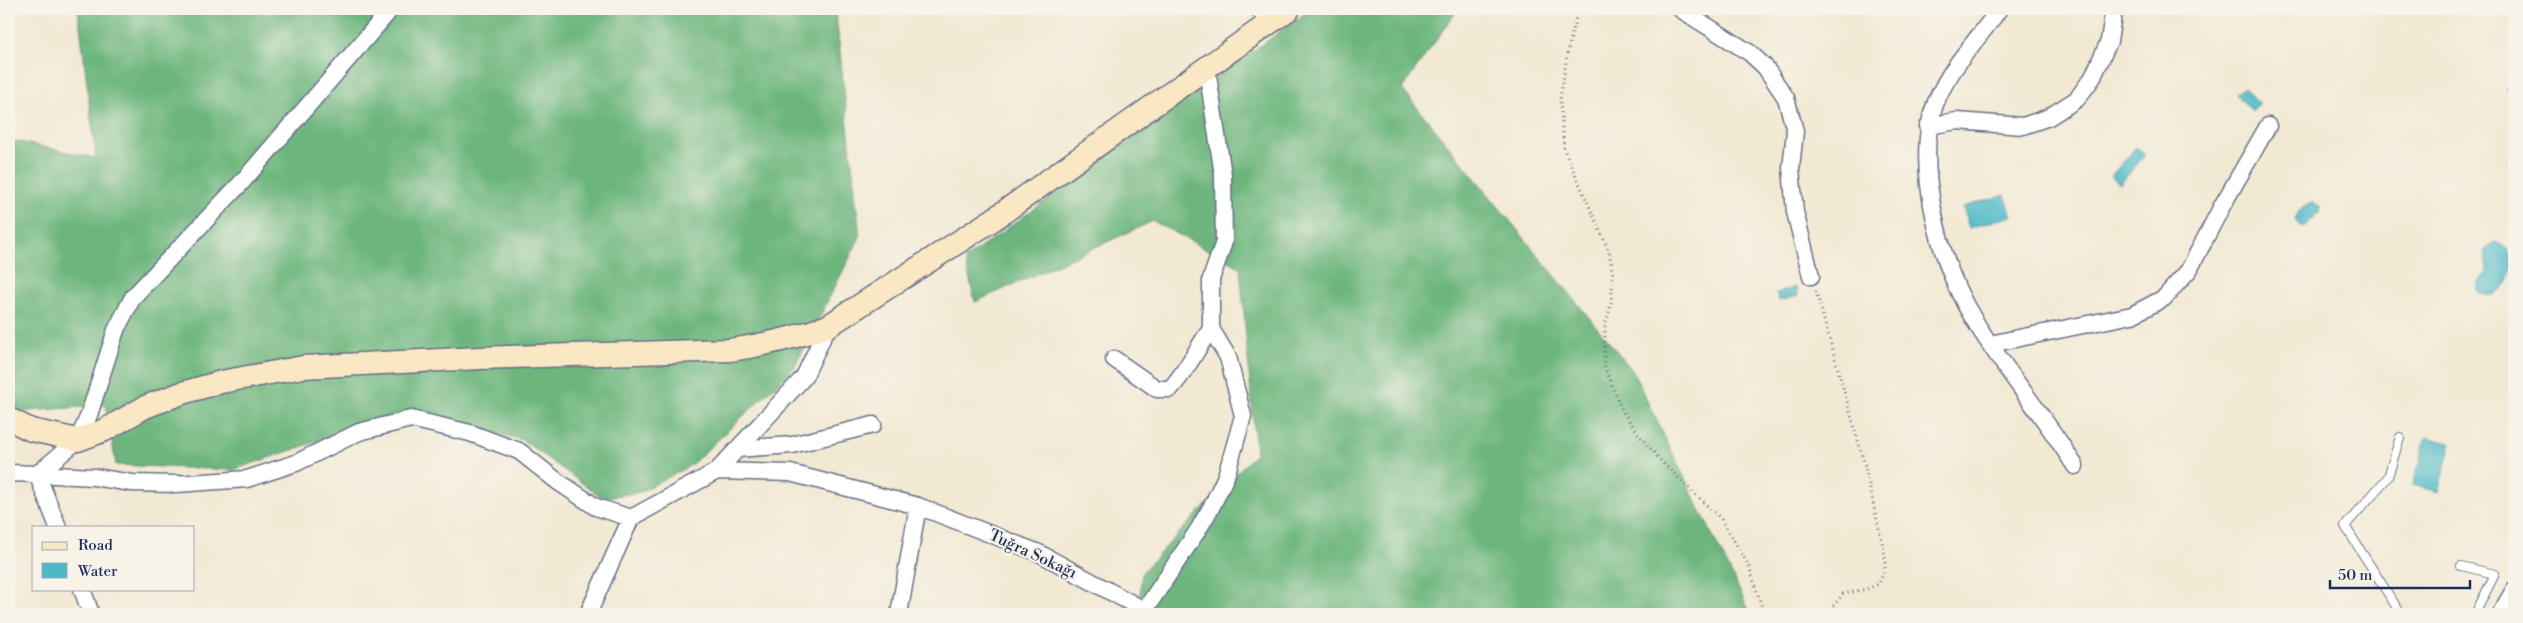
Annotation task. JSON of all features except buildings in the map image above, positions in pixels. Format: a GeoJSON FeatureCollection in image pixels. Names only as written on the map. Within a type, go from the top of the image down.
{"type":"FeatureCollection","features":[{"type":"Feature","properties":{"kind":"street"},"geometry":{"type":"LineString","coordinates":[[78,440],[89,415],[116,330],[133,296],[242,182],[391,9]]}},
{"type":"Feature","properties":{"kind":"street"},"geometry":{"type":"LineString","coordinates":[[37,474],[78,440],[105,430],[145,407],[182,393],[266,373],[303,368],[480,358],[730,350],[769,345],[828,326],[994,219],[1207,69],[1264,15],[1290,9]]}},
{"type":"Feature","properties":{"kind":"street"},"geometry":{"type":"LineString","coordinates":[[1680,9],[1750,53],[1765,67],[1786,98],[1795,131],[1791,168],[1795,212],[1811,276]]}},
{"type":"Feature","properties":{"kind":"street"},"geometry":{"type":"LineString","coordinates":[[1999,9],[1941,89],[1928,126],[1926,164],[1933,221],[1955,281],[1975,322],[2054,431],[2075,466]]}},
{"type":"Feature","properties":{"kind":"street"},"geometry":{"type":"LineString","coordinates":[[1928,126],[1957,121],[2023,126],[2049,117],[2077,99],[2093,77],[2109,42],[2114,9]]}},
{"type":"Feature","properties":{"kind":"street"},"geometry":{"type":"LineString","coordinates":[[1143,612],[1198,530],[1226,476],[1237,443],[1243,416],[1239,394],[1228,357],[1211,329],[1211,279],[1224,242],[1223,176],[1207,69]]}},
{"type":"Feature","properties":{"kind":"street"},"geometry":{"type":"LineString","coordinates":[[1990,344],[2132,315],[2164,298],[2189,270],[2222,206],[2268,126]]}},
{"type":"Feature","properties":{"kind":"street"},"geometry":{"type":"LineString","coordinates":[[588,614],[631,518],[717,471],[804,377],[828,326]]}},
{"type":"Feature","properties":{"kind":"street"},"geometry":{"type":"LineString","coordinates":[[1114,359],[1157,389],[1170,389],[1182,376],[1195,350],[1211,329]]}},
{"type":"Feature","properties":{"kind":"street"},"geometry":{"type":"LineString","coordinates":[[9,419],[31,430],[78,440]]}},
{"type":"Feature","properties":{"kind":"street"},"geometry":{"type":"LineString","coordinates":[[9,473],[94,477],[132,483],[176,484],[246,480],[296,463],[359,432],[412,419],[470,432],[519,450],[557,481],[596,507],[631,518]]}},
{"type":"Feature","properties":{"kind":"street"},"geometry":{"type":"LineString","coordinates":[[737,449],[792,445],[873,425]]}},
{"type":"Feature","properties":{"kind":"street","name":"Tuğra Sokağı"},"geometry":{"type":"LineString","coordinates":[[717,471],[790,473],[918,506],[1039,553],[1143,612]]}},
{"type":"Feature","properties":{"kind":"street"},"geometry":{"type":"LineString","coordinates":[[37,474],[58,526]]}},
{"type":"Feature","properties":{"kind":"street"},"geometry":{"type":"LineString","coordinates":[[899,614],[918,506]]}},
{"type":"Feature","properties":{"kind":"street"},"geometry":{"type":"LineString","coordinates":[[82,590],[91,614]]}},
{"type":"Feature","properties":{"kind":"street"},"geometry":{"type":"LineString","coordinates":[[2500,614],[2514,590]]}},
{"type":"Feature","properties":{"kind":"lane"},"geometry":{"type":"LineString","coordinates":[[2400,437],[2388,476],[2345,526],[2400,614]]}},
{"type":"Feature","properties":{"kind":"lane"},"geometry":{"type":"LineString","coordinates":[[2462,566],[2495,574],[2475,614]]}},
{"type":"Feature","properties":{"kind":"path"},"geometry":{"type":"LineString","coordinates":[[1578,9],[1568,50],[1560,99],[1564,150],[1609,251],[1614,275],[1611,305],[1605,325],[1604,365],[1622,410],[1639,435],[1663,463],[1722,520],[1749,566],[1764,614]]}},
{"type":"Feature","properties":{"kind":"path"},"geometry":{"type":"LineString","coordinates":[[2507,92],[2514,87]]}},
{"type":"Feature","properties":{"kind":"path"},"geometry":{"type":"LineString","coordinates":[[1811,276],[1821,304],[1864,462],[1885,556],[1885,569],[1879,584],[1867,589],[1843,594],[1827,614]]}},
{"type":"Feature","properties":{"kind":"green space"},"geometry":{"type":"Polygon","coordinates":[[[78,9],[841,9],[836,16],[860,237],[794,368],[691,465],[640,492],[603,498],[522,440],[410,410],[233,470],[116,465],[106,405],[18,412],[9,403],[9,143],[10,140],[96,158],[78,9]]]}},
{"type":"Feature","properties":{"kind":"green space"},"geometry":{"type":"Polygon","coordinates":[[[1311,9],[1458,9],[1402,89],[1632,370],[1751,614],[1138,614],[1142,572],[1256,453],[1240,267],[1153,221],[975,302],[965,259],[1311,9]]]}},
{"type":"Feature","properties":{"kind":"water"},"geometry":{"type":"Polygon","coordinates":[[[2243,87],[2259,104],[2252,111],[2236,94],[2243,87]]]}},
{"type":"Feature","properties":{"kind":"water"},"geometry":{"type":"Polygon","coordinates":[[[2136,147],[2145,155],[2120,184],[2111,176],[2136,147]]]}},
{"type":"Feature","properties":{"kind":"water"},"geometry":{"type":"Polygon","coordinates":[[[2005,195],[2012,216],[1969,228],[1963,207],[2005,195]]]}},
{"type":"Feature","properties":{"kind":"water"},"geometry":{"type":"Polygon","coordinates":[[[2313,203],[2320,206],[2319,213],[2305,226],[2300,226],[2295,217],[2304,207],[2313,203]]]}},
{"type":"Feature","properties":{"kind":"water"},"geometry":{"type":"Polygon","coordinates":[[[2495,242],[2508,248],[2511,255],[2512,270],[2510,278],[2501,290],[2487,296],[2480,293],[2478,283],[2487,271],[2486,251],[2495,242]]]}},
{"type":"Feature","properties":{"kind":"water"},"geometry":{"type":"Polygon","coordinates":[[[1796,287],[1798,296],[1779,301],[1776,293],[1796,287]]]}},
{"type":"Feature","properties":{"kind":"water"},"geometry":{"type":"Polygon","coordinates":[[[2426,437],[2451,443],[2438,492],[2413,485],[2426,437]]]}}]}
